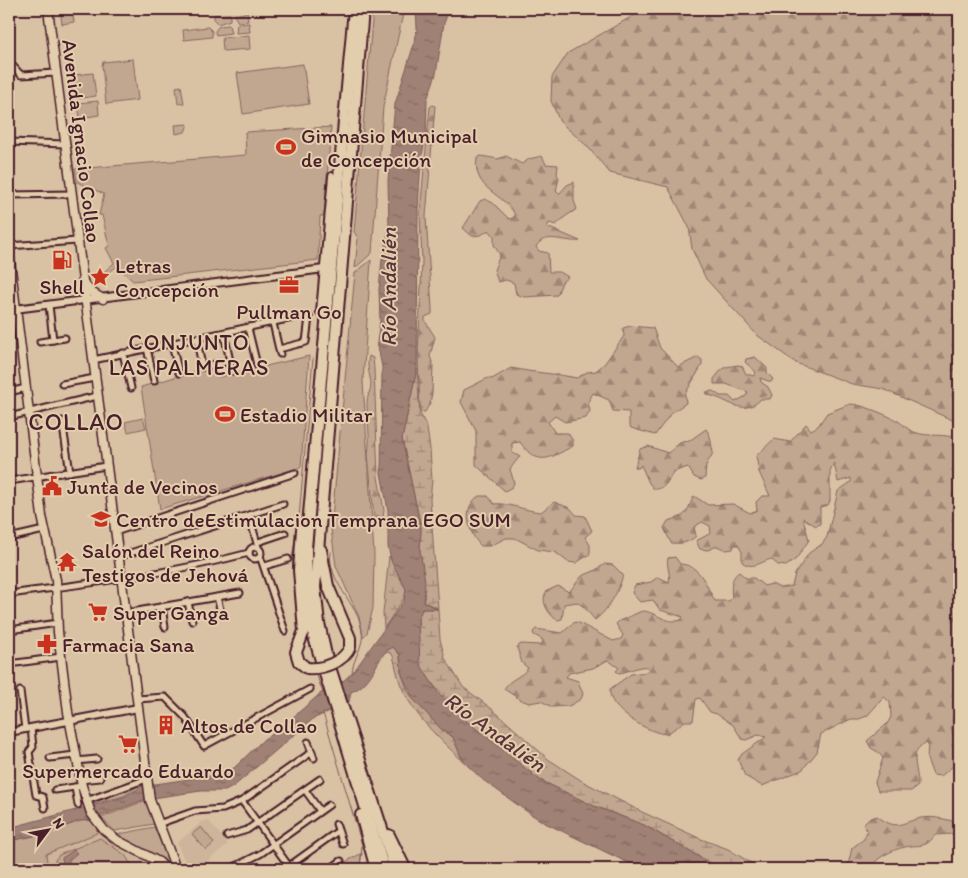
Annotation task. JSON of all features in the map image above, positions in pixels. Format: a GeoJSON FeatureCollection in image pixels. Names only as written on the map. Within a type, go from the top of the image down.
{"type":"FeatureCollection","features":[{"type":"Feature","properties":{"kind":"highway"},"geometry":{"type":"LineString","coordinates":[[350,9],[355,48]]}},
{"type":"Feature","properties":{"kind":"highway"},"geometry":{"type":"LineString","coordinates":[[329,677],[316,598],[316,564],[355,48],[354,9]]}},
{"type":"Feature","properties":{"kind":"highway"},"geometry":{"type":"LineString","coordinates":[[363,9],[345,105],[306,548],[307,593],[314,637],[339,711],[364,828],[376,869]]}},
{"type":"Feature","properties":{"kind":"highway"},"geometry":{"type":"LineString","coordinates":[[355,48],[368,9]]}},
{"type":"Feature","properties":{"kind":"highway"},"geometry":{"type":"LineString","coordinates":[[332,176],[338,129],[345,105]]}},
{"type":"Feature","properties":{"kind":"highway"},"geometry":{"type":"LineString","coordinates":[[317,426],[316,391],[320,312]]}},
{"type":"Feature","properties":{"kind":"highway"},"geometry":{"type":"LineString","coordinates":[[312,494],[300,542],[299,582],[304,630],[296,652],[299,662],[307,668],[314,668],[340,660],[350,647],[350,638],[325,575],[320,517]]}},
{"type":"Feature","properties":{"kind":"highway"},"geometry":{"type":"LineString","coordinates":[[339,711],[372,799],[402,869]]}},
{"type":"Feature","properties":{"kind":"highway"},"geometry":{"type":"LineString","coordinates":[[352,767],[384,869]]}},
{"type":"Feature","properties":{"kind":"main road","name":"Avenida Ignacio Collao"},"geometry":{"type":"LineString","coordinates":[[48,9],[146,781],[158,824],[176,869]]}},
{"type":"Feature","properties":{"kind":"main road"},"geometry":{"type":"LineString","coordinates":[[9,253],[12,310],[26,388],[44,530],[57,588],[61,657],[79,785],[86,802],[100,825],[117,840],[159,862],[166,869]]}},
{"type":"Feature","properties":{"kind":"main road"},"geometry":{"type":"LineString","coordinates":[[83,282],[91,292],[103,298]]}},
{"type":"Feature","properties":{"kind":"street"},"geometry":{"type":"LineString","coordinates":[[9,62],[22,75],[56,73]]}},
{"type":"Feature","properties":{"kind":"street"},"geometry":{"type":"LineString","coordinates":[[9,142],[65,144]]}},
{"type":"Feature","properties":{"kind":"street"},"geometry":{"type":"LineString","coordinates":[[320,312],[332,176]]}},
{"type":"Feature","properties":{"kind":"street"},"geometry":{"type":"LineString","coordinates":[[9,194],[72,194]]}},
{"type":"Feature","properties":{"kind":"street"},"geometry":{"type":"LineString","coordinates":[[9,246],[78,241]]}},
{"type":"Feature","properties":{"kind":"street"},"geometry":{"type":"LineString","coordinates":[[12,310],[324,269]]}},
{"type":"Feature","properties":{"kind":"street"},"geometry":{"type":"LineString","coordinates":[[49,305],[53,340]]}},
{"type":"Feature","properties":{"kind":"street"},"geometry":{"type":"LineString","coordinates":[[93,360],[147,348],[172,345],[273,322],[308,317],[306,342],[279,352],[273,322]]}},
{"type":"Feature","properties":{"kind":"street"},"geometry":{"type":"LineString","coordinates":[[248,328],[256,365]]}},
{"type":"Feature","properties":{"kind":"street"},"geometry":{"type":"LineString","coordinates":[[224,333],[232,370]]}},
{"type":"Feature","properties":{"kind":"street"},"geometry":{"type":"LineString","coordinates":[[40,342],[65,338]]}},
{"type":"Feature","properties":{"kind":"street"},"geometry":{"type":"LineString","coordinates":[[197,339],[202,367],[230,361]]}},
{"type":"Feature","properties":{"kind":"street"},"geometry":{"type":"LineString","coordinates":[[172,345],[179,373]]}},
{"type":"Feature","properties":{"kind":"street"},"geometry":{"type":"LineString","coordinates":[[147,348],[154,381]]}},
{"type":"Feature","properties":{"kind":"street"},"geometry":{"type":"LineString","coordinates":[[123,353],[131,388]]}},
{"type":"Feature","properties":{"kind":"street"},"geometry":{"type":"LineString","coordinates":[[62,384],[95,378]]}},
{"type":"Feature","properties":{"kind":"street"},"geometry":{"type":"LineString","coordinates":[[9,392],[26,388]]}},
{"type":"Feature","properties":{"kind":"street"},"geometry":{"type":"LineString","coordinates":[[9,417],[97,396]]}},
{"type":"Feature","properties":{"kind":"street"},"geometry":{"type":"LineString","coordinates":[[62,421],[70,472]]}},
{"type":"Feature","properties":{"kind":"street"},"geometry":{"type":"LineString","coordinates":[[9,480],[106,466]]}},
{"type":"Feature","properties":{"kind":"street"},"geometry":{"type":"LineString","coordinates":[[115,532],[295,473]]}},
{"type":"Feature","properties":{"kind":"street"},"geometry":{"type":"LineString","coordinates":[[118,557],[284,504]]}},
{"type":"Feature","properties":{"kind":"street"},"geometry":{"type":"LineString","coordinates":[[249,515],[261,551],[260,556],[265,566],[285,631]]}},
{"type":"Feature","properties":{"kind":"street"},"geometry":{"type":"LineString","coordinates":[[9,538],[44,530]]}},
{"type":"Feature","properties":{"kind":"street"},"geometry":{"type":"LineString","coordinates":[[9,594],[121,580],[195,567],[249,553],[251,548],[258,544],[286,533]]}},
{"type":"Feature","properties":{"kind":"street"},"geometry":{"type":"LineString","coordinates":[[249,553],[254,558],[260,556]]}},
{"type":"Feature","properties":{"kind":"street"},"geometry":{"type":"LineString","coordinates":[[265,566],[288,559]]}},
{"type":"Feature","properties":{"kind":"street"},"geometry":{"type":"LineString","coordinates":[[126,613],[240,593]]}},
{"type":"Feature","properties":{"kind":"street"},"geometry":{"type":"LineString","coordinates":[[217,597],[220,609]]}},
{"type":"Feature","properties":{"kind":"street"},"geometry":{"type":"LineString","coordinates":[[188,602],[192,621]]}},
{"type":"Feature","properties":{"kind":"street"},"geometry":{"type":"LineString","coordinates":[[162,607],[165,627]]}},
{"type":"Feature","properties":{"kind":"street"},"geometry":{"type":"LineString","coordinates":[[9,630],[58,623]]}},
{"type":"Feature","properties":{"kind":"street"},"geometry":{"type":"LineString","coordinates":[[9,664],[61,657]]}},
{"type":"Feature","properties":{"kind":"street"},"geometry":{"type":"LineString","coordinates":[[137,699],[165,697],[188,721],[204,746],[310,690]]}},
{"type":"Feature","properties":{"kind":"street"},"geometry":{"type":"LineString","coordinates":[[20,692],[33,745],[29,752],[36,795],[44,797],[46,808]]}},
{"type":"Feature","properties":{"kind":"street"},"geometry":{"type":"LineString","coordinates":[[9,732],[138,708]]}},
{"type":"Feature","properties":{"kind":"street"},"geometry":{"type":"LineString","coordinates":[[158,824],[195,811],[223,809],[242,801],[313,755],[308,742]]}},
{"type":"Feature","properties":{"kind":"street"},"geometry":{"type":"LineString","coordinates":[[50,758],[97,759]]}},
{"type":"Feature","properties":{"kind":"street"},"geometry":{"type":"LineString","coordinates":[[55,790],[100,778]]}},
{"type":"Feature","properties":{"kind":"street"},"geometry":{"type":"LineString","coordinates":[[227,836],[242,833],[320,779]]}},
{"type":"Feature","properties":{"kind":"street"},"geometry":{"type":"LineString","coordinates":[[86,802],[146,781]]}},
{"type":"Feature","properties":{"kind":"street"},"geometry":{"type":"LineString","coordinates":[[78,805],[79,785]]}},
{"type":"Feature","properties":{"kind":"street"},"geometry":{"type":"LineString","coordinates":[[305,790],[320,812]]}},
{"type":"Feature","properties":{"kind":"street"},"geometry":{"type":"LineString","coordinates":[[242,801],[288,868],[338,831]]}},
{"type":"Feature","properties":{"kind":"street"},"geometry":{"type":"LineString","coordinates":[[230,869],[273,845],[329,805]]}},
{"type":"Feature","properties":{"kind":"street"},"geometry":{"type":"LineString","coordinates":[[336,824],[342,844]]}},
{"type":"Feature","properties":{"kind":"street"},"geometry":{"type":"LineString","coordinates":[[330,869],[341,861]]}},
{"type":"Feature","properties":{"kind":"shaded area"},"geometry":{"type":"Polygon","coordinates":[[[9,315],[17,360],[9,361],[9,315]]]}},
{"type":"Feature","properties":{"kind":"shaded area"},"geometry":{"type":"Polygon","coordinates":[[[91,820],[110,841],[154,863],[161,869],[9,869],[9,841],[91,820]]]}},
{"type":"Feature","properties":{"kind":"shaded area"},"geometry":{"type":"Polygon","coordinates":[[[203,821],[209,821],[228,844],[198,869],[188,869],[177,843],[203,821]]]}},
{"type":"Feature","properties":{"kind":"green space"},"geometry":{"type":"Polygon","coordinates":[[[60,9],[72,9],[74,22],[62,24],[60,9]]]}},
{"type":"Feature","properties":{"kind":"green space"},"geometry":{"type":"Polygon","coordinates":[[[245,9],[247,9],[248,21],[238,22],[234,15],[245,13],[245,9]]]}},
{"type":"Feature","properties":{"kind":"green space"},"geometry":{"type":"Polygon","coordinates":[[[373,9],[404,9],[383,107],[372,253],[355,268],[358,238],[354,232],[373,9]]]}},
{"type":"Feature","properties":{"kind":"green space"},"geometry":{"type":"Polygon","coordinates":[[[645,9],[959,9],[959,423],[883,389],[852,384],[796,363],[757,335],[706,279],[692,249],[689,227],[668,187],[610,173],[586,145],[560,122],[551,101],[552,77],[568,53],[645,9]]]}},
{"type":"Feature","properties":{"kind":"green space"},"geometry":{"type":"Polygon","coordinates":[[[230,14],[230,20],[218,24],[214,20],[214,15],[230,14]]]}},
{"type":"Feature","properties":{"kind":"green space"},"geometry":{"type":"Polygon","coordinates":[[[249,23],[250,32],[236,33],[237,24],[249,23]]]}},
{"type":"Feature","properties":{"kind":"green space"},"geometry":{"type":"Polygon","coordinates":[[[229,25],[231,33],[216,35],[215,31],[219,26],[229,25]]]}},
{"type":"Feature","properties":{"kind":"green space"},"geometry":{"type":"Polygon","coordinates":[[[208,27],[212,31],[212,37],[184,40],[183,30],[208,27]]]}},
{"type":"Feature","properties":{"kind":"green space"},"geometry":{"type":"Polygon","coordinates":[[[249,35],[250,49],[223,51],[222,38],[249,35]]]}},
{"type":"Feature","properties":{"kind":"green space"},"geometry":{"type":"Polygon","coordinates":[[[133,59],[138,100],[106,104],[103,62],[133,59]]]}},
{"type":"Feature","properties":{"kind":"green space"},"geometry":{"type":"Polygon","coordinates":[[[303,64],[309,104],[243,114],[237,73],[303,64]]]}},
{"type":"Feature","properties":{"kind":"green space"},"geometry":{"type":"Polygon","coordinates":[[[93,73],[96,96],[77,99],[74,75],[93,73]]]}},
{"type":"Feature","properties":{"kind":"green space"},"geometry":{"type":"Polygon","coordinates":[[[181,86],[184,103],[178,104],[176,87],[181,86]]]}},
{"type":"Feature","properties":{"kind":"green space"},"geometry":{"type":"Polygon","coordinates":[[[98,101],[99,115],[80,118],[78,103],[98,101]]]}},
{"type":"Feature","properties":{"kind":"green space"},"geometry":{"type":"Polygon","coordinates":[[[435,106],[426,217],[432,314],[425,317],[425,321],[435,337],[430,356],[433,365],[430,403],[425,412],[420,412],[418,356],[422,262],[420,212],[430,107],[435,106]]]}},
{"type":"Feature","properties":{"kind":"green space"},"geometry":{"type":"Polygon","coordinates":[[[188,124],[185,132],[176,134],[175,125],[188,124]]]}},
{"type":"Feature","properties":{"kind":"green space"},"geometry":{"type":"Polygon","coordinates":[[[331,127],[324,216],[320,216],[318,260],[133,281],[117,266],[107,274],[105,271],[114,263],[106,248],[109,246],[102,215],[99,215],[104,194],[77,182],[75,169],[246,155],[245,132],[331,127]]]}},
{"type":"Feature","properties":{"kind":"green space"},"geometry":{"type":"Polygon","coordinates":[[[481,156],[498,159],[506,156],[522,164],[529,159],[542,156],[546,164],[558,165],[557,174],[559,178],[556,191],[559,194],[567,185],[574,182],[574,201],[577,209],[556,225],[549,223],[547,227],[580,241],[550,239],[540,242],[536,247],[539,251],[548,253],[549,272],[560,272],[568,277],[562,282],[557,295],[524,297],[516,294],[514,283],[506,280],[498,282],[494,270],[500,255],[494,245],[494,236],[489,230],[481,235],[472,236],[463,228],[480,201],[485,199],[493,203],[509,219],[515,215],[504,201],[490,191],[479,178],[477,158],[481,156]]]}},
{"type":"Feature","properties":{"kind":"green space"},"geometry":{"type":"Polygon","coordinates":[[[371,260],[363,382],[374,554],[373,608],[367,633],[363,637],[359,617],[336,566],[331,529],[355,273],[371,260]]]}},
{"type":"Feature","properties":{"kind":"green space"},"geometry":{"type":"Polygon","coordinates":[[[631,326],[653,328],[660,348],[678,367],[698,357],[702,360],[702,365],[685,394],[686,403],[671,413],[655,435],[631,428],[629,412],[613,411],[609,400],[593,393],[588,402],[590,411],[586,418],[565,422],[555,416],[548,422],[555,433],[568,433],[573,441],[573,446],[551,457],[539,458],[527,450],[520,442],[512,443],[512,453],[520,456],[510,469],[514,483],[512,487],[505,491],[476,465],[476,431],[461,402],[464,390],[488,378],[492,379],[511,368],[577,378],[587,372],[596,371],[605,363],[624,336],[623,328],[631,326]]]}},
{"type":"Feature","properties":{"kind":"green space","name":"Estadio Militar"},"geometry":{"type":"Polygon","coordinates":[[[309,356],[301,467],[160,509],[141,387],[206,368],[219,377],[309,356]]]}},
{"type":"Feature","properties":{"kind":"green space"},"geometry":{"type":"Polygon","coordinates":[[[369,356],[373,358],[374,368],[378,477],[384,510],[383,519],[379,521],[374,518],[368,454],[367,403],[371,384],[368,367],[369,356]]]}},
{"type":"Feature","properties":{"kind":"green space"},"geometry":{"type":"Polygon","coordinates":[[[755,357],[767,368],[767,373],[773,379],[771,382],[760,378],[772,395],[770,399],[761,399],[748,407],[741,407],[708,395],[706,392],[713,391],[720,396],[729,396],[735,402],[746,396],[748,392],[726,384],[714,384],[714,379],[722,369],[738,365],[742,366],[746,374],[754,376],[756,372],[745,362],[746,359],[755,357]]]}},
{"type":"Feature","properties":{"kind":"green space"},"geometry":{"type":"Polygon","coordinates":[[[417,369],[420,413],[427,428],[430,449],[432,480],[430,499],[438,608],[424,602],[420,550],[421,528],[402,439],[417,369]]]}},
{"type":"Feature","properties":{"kind":"green space"},"geometry":{"type":"Polygon","coordinates":[[[850,404],[855,404],[887,416],[919,434],[948,436],[959,440],[959,722],[956,720],[951,727],[953,735],[959,740],[959,761],[941,776],[933,775],[927,759],[928,743],[921,746],[915,755],[918,786],[911,791],[878,791],[875,782],[883,758],[871,748],[867,741],[887,724],[891,717],[890,702],[884,697],[867,716],[851,719],[821,734],[817,752],[802,770],[762,786],[745,776],[738,760],[742,754],[766,737],[758,735],[746,740],[742,739],[733,725],[717,714],[710,712],[700,698],[696,699],[693,721],[685,721],[667,734],[650,730],[622,712],[611,697],[610,689],[631,674],[647,672],[648,667],[619,673],[616,671],[619,668],[608,660],[593,668],[569,673],[566,677],[578,681],[583,694],[581,699],[569,706],[552,707],[541,701],[529,703],[504,689],[528,668],[522,663],[517,647],[521,644],[539,645],[543,643],[542,639],[534,635],[533,632],[536,629],[562,633],[575,622],[613,641],[621,639],[623,635],[616,624],[642,611],[670,621],[681,620],[683,617],[660,610],[653,600],[640,602],[632,593],[635,585],[651,582],[658,577],[669,582],[668,558],[675,557],[680,564],[687,565],[698,572],[715,601],[729,601],[732,598],[731,587],[734,577],[739,572],[746,578],[754,578],[764,586],[772,584],[780,588],[792,586],[795,574],[809,553],[822,544],[827,537],[838,491],[851,482],[851,478],[838,482],[834,463],[830,471],[830,501],[828,505],[820,507],[820,524],[816,526],[803,518],[809,540],[796,559],[786,566],[778,565],[771,559],[756,565],[746,564],[742,562],[742,552],[738,545],[734,545],[733,549],[726,550],[717,546],[708,550],[700,549],[696,541],[711,533],[710,526],[702,522],[694,527],[696,536],[682,543],[671,543],[664,528],[668,521],[686,513],[694,496],[708,505],[733,504],[750,513],[757,510],[756,502],[762,496],[770,496],[759,472],[756,456],[774,439],[790,442],[806,424],[811,430],[818,426],[827,413],[850,404]]]}},
{"type":"Feature","properties":{"kind":"green space"},"geometry":{"type":"Polygon","coordinates":[[[143,418],[146,428],[128,432],[125,422],[143,418]]]}},
{"type":"Feature","properties":{"kind":"green space"},"geometry":{"type":"Polygon","coordinates":[[[706,429],[710,436],[713,453],[706,465],[705,478],[701,480],[694,477],[688,467],[673,472],[664,486],[654,489],[649,483],[641,465],[639,468],[635,467],[640,449],[648,446],[668,453],[681,442],[689,441],[706,429]]]}},
{"type":"Feature","properties":{"kind":"green space"},"geometry":{"type":"Polygon","coordinates":[[[479,496],[488,496],[494,504],[504,504],[541,512],[554,502],[570,508],[576,515],[585,516],[592,531],[585,537],[590,545],[590,554],[576,563],[568,562],[555,552],[538,550],[515,538],[506,538],[490,546],[481,546],[476,541],[468,520],[470,507],[479,496]]]}},
{"type":"Feature","properties":{"kind":"green space"},"geometry":{"type":"Polygon","coordinates":[[[389,556],[406,589],[406,595],[384,628],[383,613],[389,556]]]}},
{"type":"Feature","properties":{"kind":"green space"},"geometry":{"type":"Polygon","coordinates":[[[605,564],[613,565],[623,575],[616,594],[605,611],[595,620],[577,602],[564,604],[562,619],[557,620],[554,618],[546,607],[544,599],[547,591],[558,586],[569,592],[582,576],[605,564]]]}},
{"type":"Feature","properties":{"kind":"green space"},"geometry":{"type":"Polygon","coordinates":[[[422,609],[438,609],[440,639],[445,658],[463,687],[492,709],[548,759],[582,781],[642,812],[728,849],[761,869],[720,869],[644,825],[594,806],[540,780],[512,760],[458,714],[427,677],[420,664],[418,654],[418,619],[422,609]]]}},
{"type":"Feature","properties":{"kind":"green space"},"geometry":{"type":"Polygon","coordinates":[[[393,647],[400,655],[401,672],[408,692],[441,729],[453,737],[461,757],[468,766],[432,731],[409,701],[400,682],[393,656],[391,653],[385,652],[393,647]]]}},
{"type":"Feature","properties":{"kind":"green space"},"geometry":{"type":"Polygon","coordinates":[[[138,784],[124,796],[93,804],[92,801],[103,799],[138,784]]]}},
{"type":"Feature","properties":{"kind":"green space"},"geometry":{"type":"Polygon","coordinates":[[[144,801],[148,802],[154,824],[115,831],[101,818],[144,801]]]}},
{"type":"Feature","properties":{"kind":"green space"},"geometry":{"type":"Polygon","coordinates":[[[877,816],[895,825],[925,817],[943,819],[956,822],[959,831],[952,834],[935,835],[922,845],[894,850],[880,858],[869,869],[850,869],[848,865],[852,848],[864,839],[867,831],[863,824],[868,819],[877,816]]]}},
{"type":"Feature","properties":{"kind":"green space"},"geometry":{"type":"Polygon","coordinates":[[[91,820],[97,828],[97,833],[46,854],[48,869],[9,869],[9,841],[43,834],[80,821],[91,820]]]}},
{"type":"Feature","properties":{"kind":"green space"},"geometry":{"type":"Polygon","coordinates":[[[154,827],[168,860],[165,862],[119,837],[120,834],[154,827]]]}},
{"type":"Feature","properties":{"kind":"green space"},"geometry":{"type":"Polygon","coordinates":[[[201,827],[214,843],[206,850],[192,834],[201,827]]]}},
{"type":"Feature","properties":{"kind":"green space"},"geometry":{"type":"Polygon","coordinates":[[[100,838],[125,855],[134,869],[57,869],[55,860],[59,855],[100,838]]]}},
{"type":"Feature","properties":{"kind":"green space"},"geometry":{"type":"Polygon","coordinates":[[[362,853],[359,869],[334,868],[362,853]]]}},
{"type":"Feature","properties":{"kind":"water","name":"Río Andalién"},"geometry":{"type":"Polygon","coordinates":[[[416,9],[450,9],[444,23],[436,74],[427,100],[426,137],[421,159],[418,209],[417,369],[402,439],[421,528],[420,550],[425,581],[424,602],[438,609],[422,609],[418,619],[420,664],[439,694],[458,714],[540,780],[594,806],[644,825],[720,869],[641,869],[545,823],[529,813],[483,780],[468,766],[461,757],[453,737],[441,729],[413,699],[401,672],[400,655],[393,647],[383,655],[366,682],[351,692],[349,702],[313,719],[233,787],[225,791],[201,791],[146,799],[91,820],[80,821],[43,834],[9,841],[9,828],[124,797],[142,786],[216,775],[234,768],[264,739],[277,731],[321,693],[342,682],[354,671],[404,601],[406,589],[392,563],[388,547],[388,510],[381,473],[382,367],[377,342],[380,321],[379,289],[382,259],[389,228],[388,180],[395,104],[415,41],[417,28],[416,9]]]}},
{"type":"Feature","properties":{"kind":"water"},"geometry":{"type":"Polygon","coordinates":[[[74,850],[77,853],[69,860],[68,869],[64,869],[62,858],[74,850]]]}},
{"type":"Feature","properties":{"kind":"waterway"},"geometry":{"type":"LineString","coordinates":[[298,633],[292,559],[299,517],[313,358]]}},
{"type":"Feature","properties":{"kind":"waterway"},"geometry":{"type":"LineString","coordinates":[[331,552],[333,572],[355,611],[362,630],[362,642],[352,674]]}},
{"type":"Feature","properties":{"kind":"waterway"},"geometry":{"type":"LineString","coordinates":[[296,637],[293,642],[291,658],[296,667],[306,673]]}},
{"type":"Feature","properties":{"kind":"waterway"},"geometry":{"type":"LineString","coordinates":[[310,673],[317,676],[323,693]]}},
{"type":"Feature","properties":{"kind":"waterway"},"geometry":{"type":"LineString","coordinates":[[323,713],[362,845],[360,869]]}},
{"type":"Feature","properties":{"kind":"place","name":"Gimnasio Municipal de Concepción"},"geometry":{"type":"Point","coordinates":[286,147]}},
{"type":"Feature","properties":{"kind":"place","name":"Shell"},"geometry":{"type":"Point","coordinates":[62,260]}},
{"type":"Feature","properties":{"kind":"place","name":"Letras Concepción"},"geometry":{"type":"Point","coordinates":[100,277]}},
{"type":"Feature","properties":{"kind":"place","name":"Pullman Go"},"geometry":{"type":"Point","coordinates":[289,285]}},
{"type":"Feature","properties":{"kind":"place","name":"Estadio Militar"},"geometry":{"type":"Point","coordinates":[225,414]}},
{"type":"Feature","properties":{"kind":"place","name":"Junta de Vecinos"},"geometry":{"type":"Point","coordinates":[52,486]}},
{"type":"Feature","properties":{"kind":"place","name":"Centro deEstimulacion Temprana EGO SUM"},"geometry":{"type":"Point","coordinates":[101,519]}},
{"type":"Feature","properties":{"kind":"place","name":"Salón del Reino Testigos de Jehová"},"geometry":{"type":"Point","coordinates":[67,562]}},
{"type":"Feature","properties":{"kind":"place","name":"Super Ganga"},"geometry":{"type":"Point","coordinates":[98,612]}},
{"type":"Feature","properties":{"kind":"place","name":"Farmacia Sana"},"geometry":{"type":"Point","coordinates":[47,644]}},
{"type":"Feature","properties":{"kind":"place","name":"Altos de Collao"},"geometry":{"type":"Point","coordinates":[166,725]}},
{"type":"Feature","properties":{"kind":"place","name":"Supermercado Eduardo"},"geometry":{"type":"Point","coordinates":[128,744]}},
{"type":"Feature","properties":{"kind":"district","name":"CONJUNTO LAS PALMERAS"},"geometry":{"type":"Point","coordinates":[189,355]}},
{"type":"Feature","properties":{"kind":"district","name":"COLLAO"},"geometry":{"type":"Point","coordinates":[76,421]}}]}
